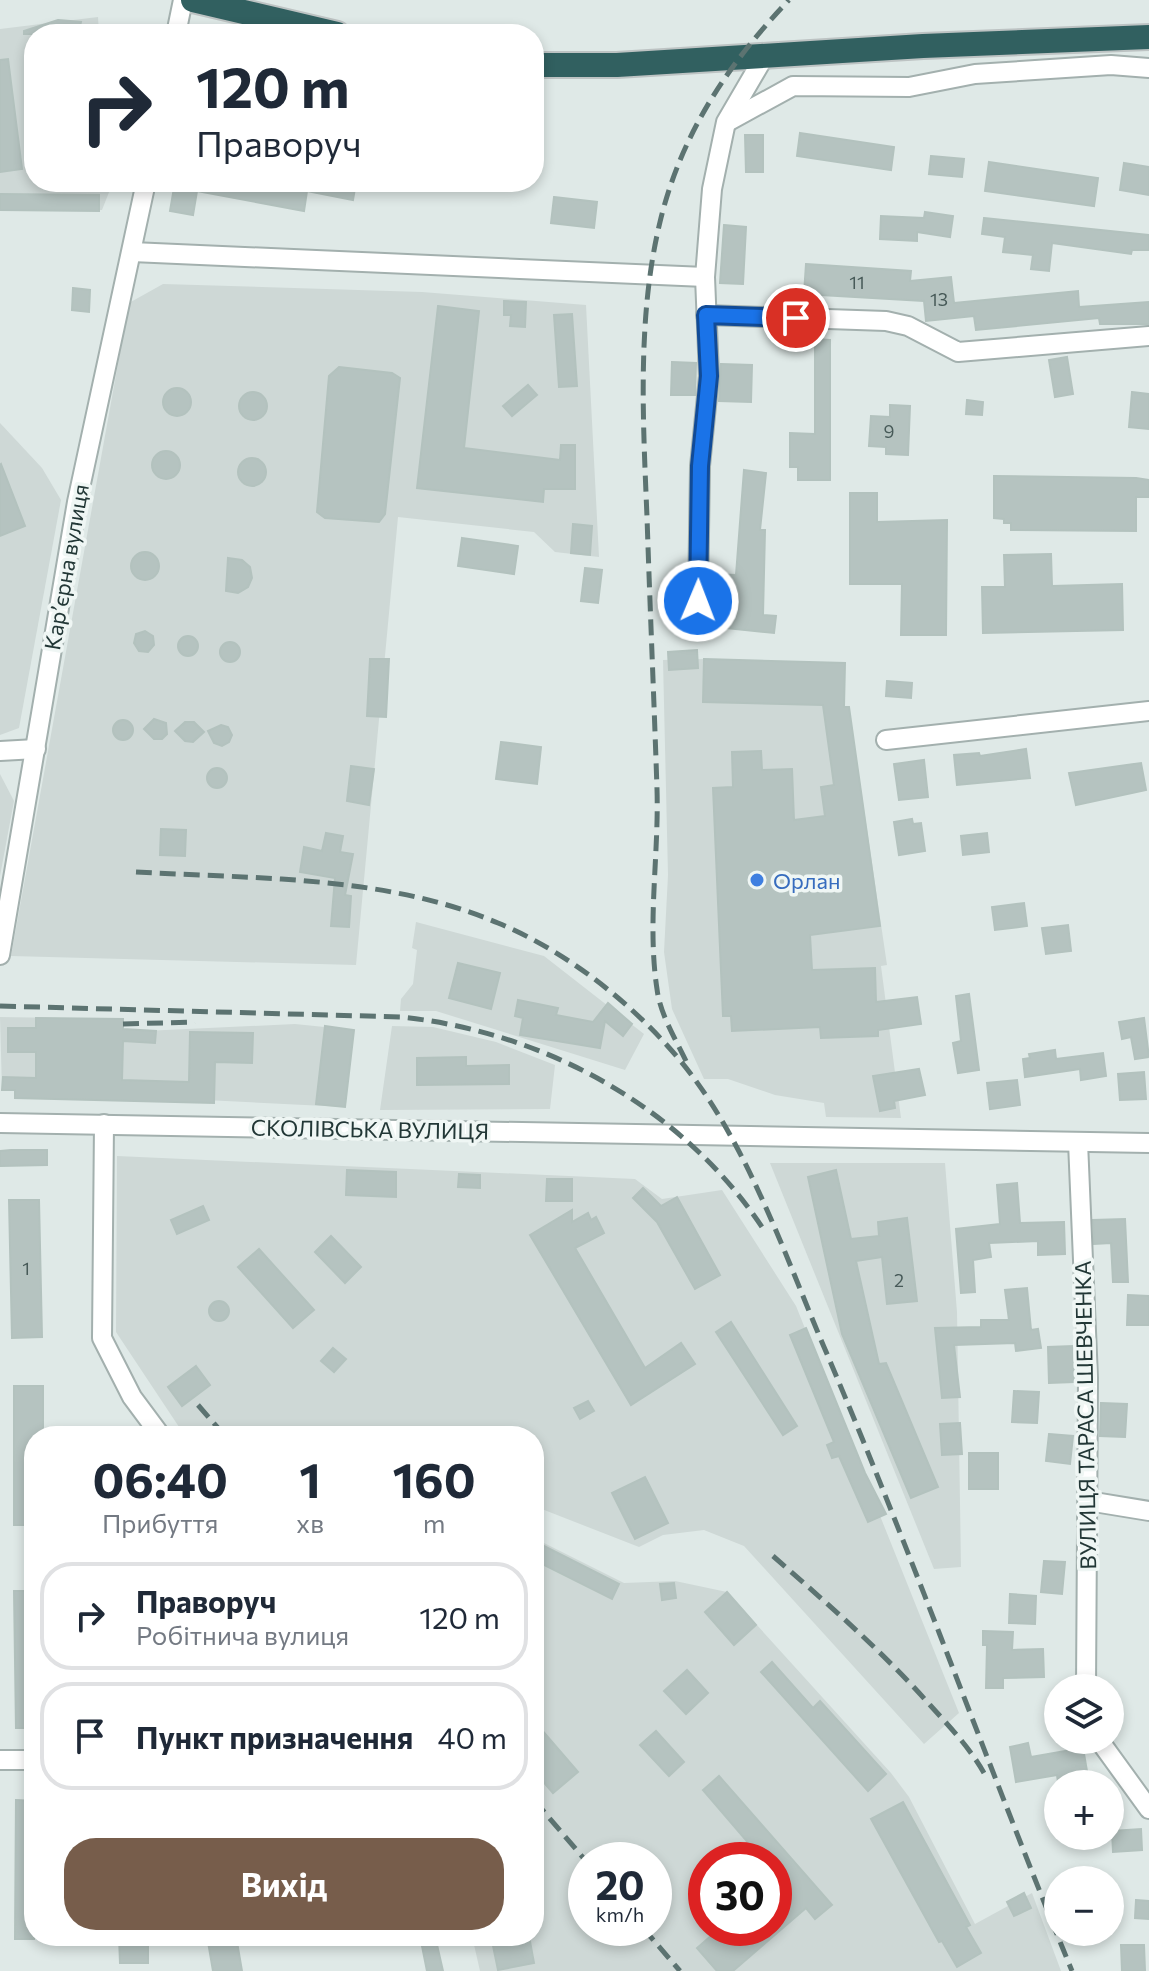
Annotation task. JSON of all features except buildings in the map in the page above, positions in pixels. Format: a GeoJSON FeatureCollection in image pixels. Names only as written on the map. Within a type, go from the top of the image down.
{"type":"FeatureCollection","features":[{"type":"Feature","properties":{"kind":"highway"},"geometry":{"type":"LineString","coordinates":[[193,0],[295,24]]}},
{"type":"Feature","properties":{"kind":"highway"},"geometry":{"type":"LineString","coordinates":[[544,65],[764,57],[938,45],[1149,37]]}},
{"type":"Feature","properties":{"kind":"street"},"geometry":{"type":"LineString","coordinates":[[178,24],[183,0]]}},
{"type":"Feature","properties":{"kind":"street"},"geometry":{"type":"LineString","coordinates":[[698,601],[700,466],[709,376],[705,277],[712,189],[726,122],[764,57]]}},
{"type":"Feature","properties":{"kind":"street"},"geometry":{"type":"LineString","coordinates":[[726,122],[793,86],[909,87],[975,74],[1111,65],[1149,68]]}},
{"type":"Feature","properties":{"kind":"street","name":"Карʼєрна вулиця"},"geometry":{"type":"LineString","coordinates":[[0,955],[79,487],[144,192]]}},
{"type":"Feature","properties":{"kind":"street"},"geometry":{"type":"LineString","coordinates":[[132,252],[705,277]]}},
{"type":"Feature","properties":{"kind":"street"},"geometry":{"type":"LineString","coordinates":[[706,315],[886,321],[908,326],[958,352],[1149,336]]}},
{"type":"Feature","properties":{"kind":"street"},"geometry":{"type":"LineString","coordinates":[[886,740],[1149,711]]}},
{"type":"Feature","properties":{"kind":"street"},"geometry":{"type":"LineString","coordinates":[[0,751],[36,749]]}},
{"type":"Feature","properties":{"kind":"street","name":"СКОЛІВСЬКА ВУЛИЦЯ"},"geometry":{"type":"LineString","coordinates":[[0,1123],[1078,1142]]}},
{"type":"Feature","properties":{"kind":"street"},"geometry":{"type":"LineString","coordinates":[[104,1124],[102,1338],[132,1397],[154,1426]]}},
{"type":"Feature","properties":{"kind":"street"},"geometry":{"type":"LineString","coordinates":[[1078,1142],[1149,1143]]}},
{"type":"Feature","properties":{"kind":"street","name":"ВУЛИЦЯ ТАРАСА ШЕВЧЕНКА"},"geometry":{"type":"LineString","coordinates":[[1078,1142],[1088,1378],[1086,1674]]}},
{"type":"Feature","properties":{"kind":"street"},"geometry":{"type":"LineString","coordinates":[[1088,1501],[1149,1511]]}},
{"type":"Feature","properties":{"kind":"street"},"geometry":{"type":"LineString","coordinates":[[1109,1754],[1149,1809]]}},
{"type":"Feature","properties":{"kind":"street"},"geometry":{"type":"LineString","coordinates":[[0,1760],[24,1760]]}},
{"type":"Feature","properties":{"kind":"shaded area"},"geometry":{"type":"Polygon","coordinates":[[[98,17],[98,24],[41,24],[98,17]]]}},
{"type":"Feature","properties":{"kind":"shaded area"},"geometry":{"type":"Polygon","coordinates":[[[24,26],[24,192],[109,192],[102,210],[0,209],[0,29],[24,26]]]}},
{"type":"Feature","properties":{"kind":"shaded area"},"geometry":{"type":"Polygon","coordinates":[[[163,284],[422,292],[586,305],[599,557],[555,552],[534,532],[398,517],[356,965],[11,956],[129,303],[163,284]]]}},
{"type":"Feature","properties":{"kind":"shaded area"},"geometry":{"type":"Polygon","coordinates":[[[0,423],[42,468],[61,500],[19,728],[0,735],[0,423]]]}},
{"type":"Feature","properties":{"kind":"shaded area"},"geometry":{"type":"Polygon","coordinates":[[[663,660],[845,663],[844,706],[849,707],[887,965],[881,966],[901,1118],[826,1117],[824,1103],[775,1095],[728,1079],[704,1079],[672,1009],[664,952],[668,875],[663,660]]]}},
{"type":"Feature","properties":{"kind":"shaded area"},"geometry":{"type":"Polygon","coordinates":[[[0,774],[14,801],[0,876],[0,774]]]}},
{"type":"Feature","properties":{"kind":"shaded area"},"geometry":{"type":"Polygon","coordinates":[[[416,922],[544,956],[644,1034],[625,1070],[436,1011],[400,1011],[401,999],[413,984],[417,950],[412,948],[416,922]]]}},
{"type":"Feature","properties":{"kind":"shaded area"},"geometry":{"type":"Polygon","coordinates":[[[0,1017],[123,1019],[123,1032],[295,1024],[354,1030],[345,1107],[2,1090],[0,1017]]]}},
{"type":"Feature","properties":{"kind":"shaded area"},"geometry":{"type":"Polygon","coordinates":[[[392,1026],[433,1027],[496,1042],[555,1065],[550,1109],[380,1110],[392,1026]]]}},
{"type":"Feature","properties":{"kind":"shaded area"},"geometry":{"type":"Polygon","coordinates":[[[117,1156],[635,1179],[662,1199],[722,1190],[796,1306],[959,1713],[924,1744],[744,1546],[704,1530],[663,1535],[639,1547],[544,1510],[544,1426],[178,1426],[116,1332],[117,1156]]]}},
{"type":"Feature","properties":{"kind":"shaded area"},"geometry":{"type":"Polygon","coordinates":[[[770,1163],[945,1163],[957,1312],[961,1567],[934,1569],[770,1163]]]}},
{"type":"Feature","properties":{"kind":"shaded area"},"geometry":{"type":"Polygon","coordinates":[[[544,1543],[624,1583],[675,1581],[727,1592],[891,1773],[909,1797],[975,1924],[1032,1893],[1044,1925],[1044,1946],[1052,1946],[1061,1971],[480,1971],[474,1946],[544,1946],[544,1543]]]}},
{"type":"Feature","properties":{"kind":"railway"},"geometry":{"type":"LineString","coordinates":[[686,1061],[661,1008],[654,964],[657,789],[643,406],[648,295],[660,222],[680,159],[727,75],[789,0]]}},
{"type":"Feature","properties":{"kind":"railway"},"geometry":{"type":"LineString","coordinates":[[136,872],[320,882],[411,896],[455,907],[526,936],[581,969],[632,1010],[677,1057],[716,1111],[767,1210],[888,1502],[1072,1971]]}},
{"type":"Feature","properties":{"kind":"railway"},"geometry":{"type":"LineString","coordinates":[[0,1006],[401,1017],[455,1026],[508,1040],[559,1059],[608,1084],[654,1114],[696,1149],[733,1189],[766,1233]]}},
{"type":"Feature","properties":{"kind":"railway"},"geometry":{"type":"LineString","coordinates":[[123,1024],[195,1022]]}},
{"type":"Feature","properties":{"kind":"railway"},"geometry":{"type":"LineString","coordinates":[[198,1405],[216,1426]]}},
{"type":"Feature","properties":{"kind":"railway"},"geometry":{"type":"LineString","coordinates":[[773,1556],[912,1685],[959,1738],[984,1773]]}},
{"type":"Feature","properties":{"kind":"railway"},"geometry":{"type":"LineString","coordinates":[[544,1812],[570,1842]]}},
{"type":"Feature","properties":{"kind":"railway"},"geometry":{"type":"LineString","coordinates":[[658,1946],[680,1971]]}},
{"type":"Feature","properties":{"kind":"place","name":"Орлан"},"geometry":{"type":"Point","coordinates":[757,880]}},
{"type":"Feature","properties":{"kind":"route"},"geometry":{"type":"LineString","coordinates":[[698,601],[700,466],[709,376],[706,315],[796,318]]}}]}
